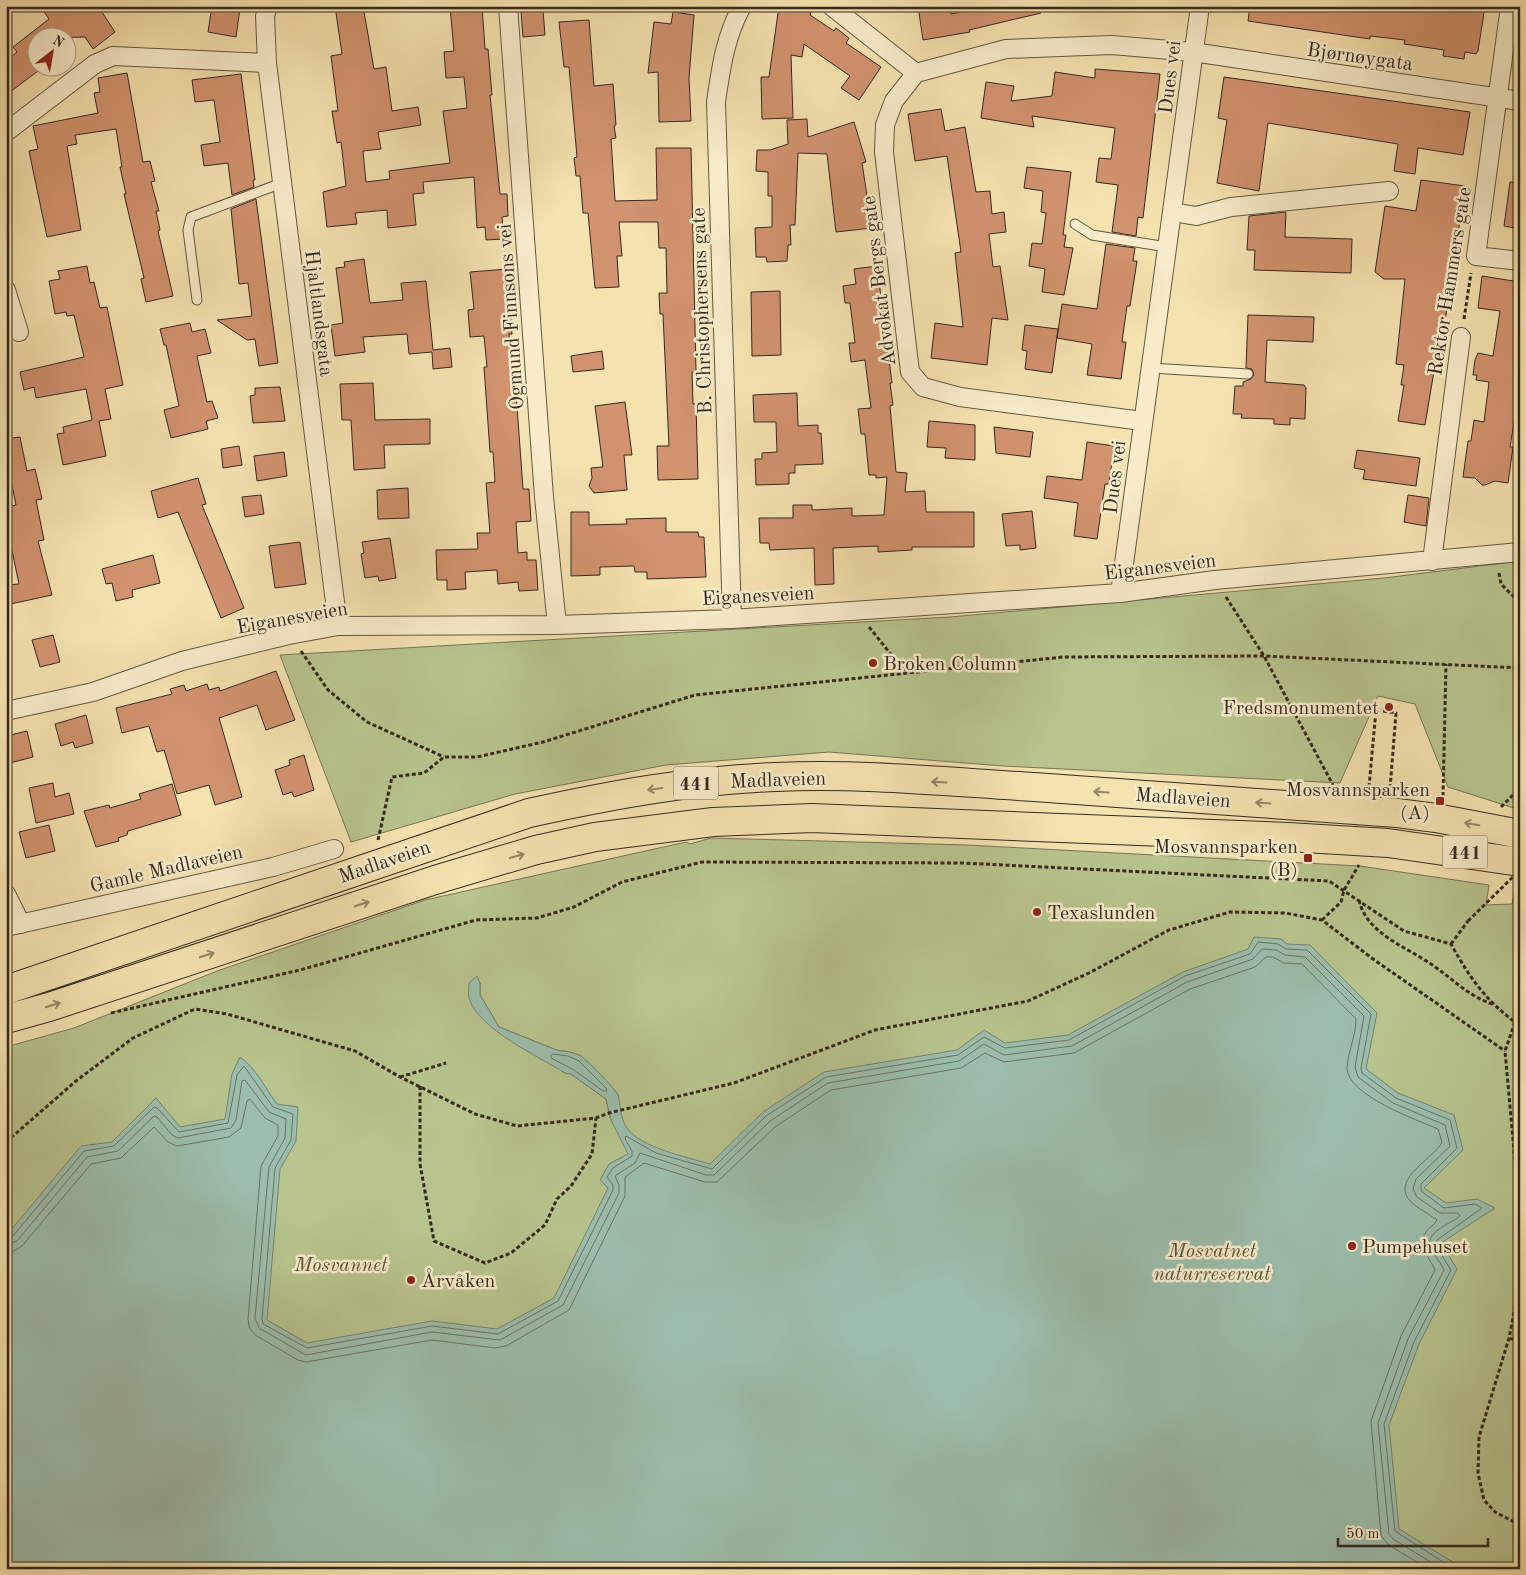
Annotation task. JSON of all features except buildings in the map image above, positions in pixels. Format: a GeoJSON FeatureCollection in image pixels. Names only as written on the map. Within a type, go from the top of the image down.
{"type":"FeatureCollection","features":[{"type":"Feature","properties":{"kind":"main road","name":"Madlaveien"},"geometry":{"type":"LineString","coordinates":[[6,990],[530,813],[613,794],[704,782],[777,776],[854,777],[1005,786],[1397,813],[1520,834]]}},
{"type":"Feature","properties":{"kind":"main road","name":"Madlaveien"},"geometry":{"type":"LineString","coordinates":[[6,1019],[59,1004],[426,883],[536,850],[594,837],[713,822],[812,818],[1388,843],[1510,870]]}},
{"type":"Feature","properties":{"kind":"street","name":"Hjaltlandsgata"},"geometry":{"type":"LineString","coordinates":[[268,6],[265,16],[267,63],[338,626]]}},
{"type":"Feature","properties":{"kind":"street","name":"Ogmund Finnsons vei"},"geometry":{"type":"LineString","coordinates":[[508,6],[544,498],[557,625]]}},
{"type":"Feature","properties":{"kind":"street","name":"B. Christophersens gate"},"geometry":{"type":"LineString","coordinates":[[732,619],[716,102],[723,51],[731,25],[742,6]]}},
{"type":"Feature","properties":{"kind":"street"},"geometry":{"type":"LineString","coordinates":[[831,6],[916,73],[1006,49],[1112,45],[1193,52]]}},
{"type":"Feature","properties":{"kind":"street","name":"Dues vei"},"geometry":{"type":"LineString","coordinates":[[1120,593],[1200,6]]}},
{"type":"Feature","properties":{"kind":"street","name":"Rektor Hammers gate"},"geometry":{"type":"LineString","coordinates":[[1476,256],[1510,6]]}},
{"type":"Feature","properties":{"kind":"street","name":"Bjørnøygata"},"geometry":{"type":"LineString","coordinates":[[1193,52],[1520,101]]}},
{"type":"Feature","properties":{"kind":"street"},"geometry":{"type":"LineString","coordinates":[[6,132],[95,64],[113,56],[267,63]]}},
{"type":"Feature","properties":{"kind":"street","name":"Advokat Bergs gate"},"geometry":{"type":"LineString","coordinates":[[916,73],[894,101],[885,125],[884,152],[910,372],[923,387],[960,397],[1142,421]]}},
{"type":"Feature","properties":{"kind":"street"},"geometry":{"type":"LineString","coordinates":[[1173,212],[1196,216],[1231,207],[1390,191]]}},
{"type":"Feature","properties":{"kind":"street"},"geometry":{"type":"LineString","coordinates":[[1476,256],[1520,261]]}},
{"type":"Feature","properties":{"kind":"street"},"geometry":{"type":"LineString","coordinates":[[6,290],[18,332]]}},
{"type":"Feature","properties":{"kind":"street","name":"Rektor Hammers gate"},"geometry":{"type":"LineString","coordinates":[[1432,561],[1461,337]]}},
{"type":"Feature","properties":{"kind":"street","name":"Eiganesveien"},"geometry":{"type":"LineString","coordinates":[[6,711],[93,692],[182,661],[289,635],[338,626],[557,625],[732,619],[1120,593],[1215,580],[1520,552]]}},
{"type":"Feature","properties":{"kind":"street","name":"Gamle Madlaveien"},"geometry":{"type":"LineString","coordinates":[[13,925],[273,867],[334,850]]}},
{"type":"Feature","properties":{"kind":"street"},"geometry":{"type":"LineString","coordinates":[[6,894],[13,925]]}},
{"type":"Feature","properties":{"kind":"lane"},"geometry":{"type":"LineString","coordinates":[[197,300],[188,230],[191,217],[282,183]]}},
{"type":"Feature","properties":{"kind":"lane"},"geometry":{"type":"LineString","coordinates":[[1075,224],[1092,235],[1167,247]]}},
{"type":"Feature","properties":{"kind":"lane"},"geometry":{"type":"LineString","coordinates":[[1151,368],[1248,374]]}},
{"type":"Feature","properties":{"kind":"path","name":"Rektor Hammers gate"},"geometry":{"type":"LineString","coordinates":[[1461,337],[1472,268],[1476,256]]}},
{"type":"Feature","properties":{"kind":"path"},"geometry":{"type":"LineString","coordinates":[[1498,555],[1500,584],[1520,604]]}},
{"type":"Feature","properties":{"kind":"path"},"geometry":{"type":"LineString","coordinates":[[1215,580],[1264,656],[1337,792]]}},
{"type":"Feature","properties":{"kind":"path"},"geometry":{"type":"LineString","coordinates":[[856,611],[906,673]]}},
{"type":"Feature","properties":{"kind":"path"},"geometry":{"type":"LineString","coordinates":[[289,635],[328,690],[367,722],[444,756],[478,756],[543,742],[695,695],[1063,657],[1264,656],[1520,668]]}},
{"type":"Feature","properties":{"kind":"path"},"geometry":{"type":"LineString","coordinates":[[1443,796],[1446,664]]}},
{"type":"Feature","properties":{"kind":"path"},"geometry":{"type":"LineString","coordinates":[[1368,795],[1376,710],[1396,712],[1390,798]]}},
{"type":"Feature","properties":{"kind":"path"},"geometry":{"type":"LineString","coordinates":[[378,840],[392,777],[424,773],[444,756]]}},
{"type":"Feature","properties":{"kind":"path"},"geometry":{"type":"LineString","coordinates":[[1500,808],[1520,788]]}},
{"type":"Feature","properties":{"kind":"path"},"geometry":{"type":"LineString","coordinates":[[101,1016],[300,970],[476,920],[537,918],[574,907],[622,882],[702,862],[962,863],[1329,881],[1404,931],[1450,944],[1472,982],[1520,1026]]}},
{"type":"Feature","properties":{"kind":"path"},"geometry":{"type":"LineString","coordinates":[[1322,920],[1341,902],[1344,890],[1361,862]]}},
{"type":"Feature","properties":{"kind":"path"},"geometry":{"type":"LineString","coordinates":[[1510,870],[1520,880]]}},
{"type":"Feature","properties":{"kind":"path"},"geometry":{"type":"LineString","coordinates":[[1450,944],[1468,921],[1520,870]]}},
{"type":"Feature","properties":{"kind":"path"},"geometry":{"type":"LineString","coordinates":[[1359,900],[1361,910],[1386,937],[1432,964],[1467,992],[1496,1005]]}},
{"type":"Feature","properties":{"kind":"path"},"geometry":{"type":"LineString","coordinates":[[6,1142],[76,1082],[133,1038],[195,1009],[226,1014],[355,1051],[400,1077],[475,1114],[517,1126],[596,1118],[609,1112],[734,1082],[875,1030],[1028,1001],[1089,973],[1169,930],[1230,912],[1285,914],[1322,920],[1380,964],[1505,1051]]}},
{"type":"Feature","properties":{"kind":"path"},"geometry":{"type":"LineString","coordinates":[[1515,1022],[1505,1051],[1517,1184],[1518,1298],[1509,1338],[1479,1437],[1478,1473],[1484,1500],[1496,1512],[1520,1525]]}},
{"type":"Feature","properties":{"kind":"path"},"geometry":{"type":"LineString","coordinates":[[400,1077],[446,1063]]}},
{"type":"Feature","properties":{"kind":"path"},"geometry":{"type":"LineString","coordinates":[[420,1086],[420,1164],[434,1241],[484,1263],[511,1253],[545,1225],[556,1198],[571,1186],[592,1154],[596,1118]]}},
{"type":"Feature","properties":{"kind":"path"},"geometry":{"type":"LineString","coordinates":[[1509,1338],[1520,1344]]}},
{"type":"Feature","properties":{"kind":"green space"},"geometry":{"type":"Polygon","coordinates":[[[1520,561],[1520,810],[1448,787],[1415,704],[1378,696],[1340,783],[1003,766],[829,752],[666,765],[515,794],[351,842],[280,655],[950,617],[1384,578],[1520,561]]]}},
{"type":"Feature","properties":{"kind":"green space","name":"Mosvatnet naturreservat"},"geometry":{"type":"Polygon","coordinates":[[[711,838],[967,845],[1360,866],[1489,885],[1486,905],[1512,904],[1515,890],[1520,891],[1520,1569],[6,1569],[6,1047],[74,1028],[217,971],[425,900],[686,842],[690,844],[711,838]],[[469,983],[497,1031],[571,1074],[606,1099],[610,1118],[619,1103],[618,1095],[599,1073],[577,1055],[559,1051],[499,1027],[480,995],[480,983],[469,983]]]}},
{"type":"Feature","properties":{"kind":"water","name":"Mosvatnet naturreservat"},"geometry":{"type":"Polygon","coordinates":[[[1254,937],[1281,939],[1287,944],[1310,945],[1377,1013],[1366,1069],[1398,1093],[1454,1115],[1463,1150],[1424,1188],[1446,1203],[1477,1199],[1495,1208],[1441,1243],[1457,1269],[1419,1344],[1389,1425],[1399,1529],[1464,1569],[6,1569],[6,1236],[81,1146],[112,1142],[156,1098],[180,1127],[225,1119],[232,1074],[240,1057],[256,1072],[277,1104],[298,1107],[296,1141],[280,1169],[267,1320],[307,1343],[432,1321],[497,1329],[554,1298],[608,1188],[600,1180],[609,1164],[628,1154],[611,1120],[606,1099],[571,1074],[565,1073],[510,1041],[484,1020],[469,998],[469,983],[477,976],[480,983],[480,995],[499,1027],[559,1051],[581,1056],[616,1092],[623,1120],[627,1128],[634,1135],[665,1151],[710,1164],[763,1112],[824,1072],[957,1050],[984,1030],[1005,1043],[1068,1035],[1183,972],[1248,949],[1254,937]]]}},
{"type":"Feature","properties":{"kind":"place","name":"Broken Column"},"geometry":{"type":"Point","coordinates":[873,663]}},
{"type":"Feature","properties":{"kind":"place","name":"Fredsmonumentet"},"geometry":{"type":"Point","coordinates":[1389,707]}},
{"type":"Feature","properties":{"kind":"place","name":"Mosvannsparken (A)"},"geometry":{"type":"Point","coordinates":[1440,801]}},
{"type":"Feature","properties":{"kind":"place","name":"Mosvannsparken (B)"},"geometry":{"type":"Point","coordinates":[1308,858]}},
{"type":"Feature","properties":{"kind":"place","name":"Texaslunden"},"geometry":{"type":"Point","coordinates":[1037,912]}},
{"type":"Feature","properties":{"kind":"place","name":"Pumpehuset"},"geometry":{"type":"Point","coordinates":[1352,1246]}},
{"type":"Feature","properties":{"kind":"place","name":"Årvåken"},"geometry":{"type":"Point","coordinates":[411,1280]}},
{"type":"Feature","properties":{"kind":"park label","name":"Mosvannet"},"geometry":{"type":"Point","coordinates":[341,1264]}}]}
